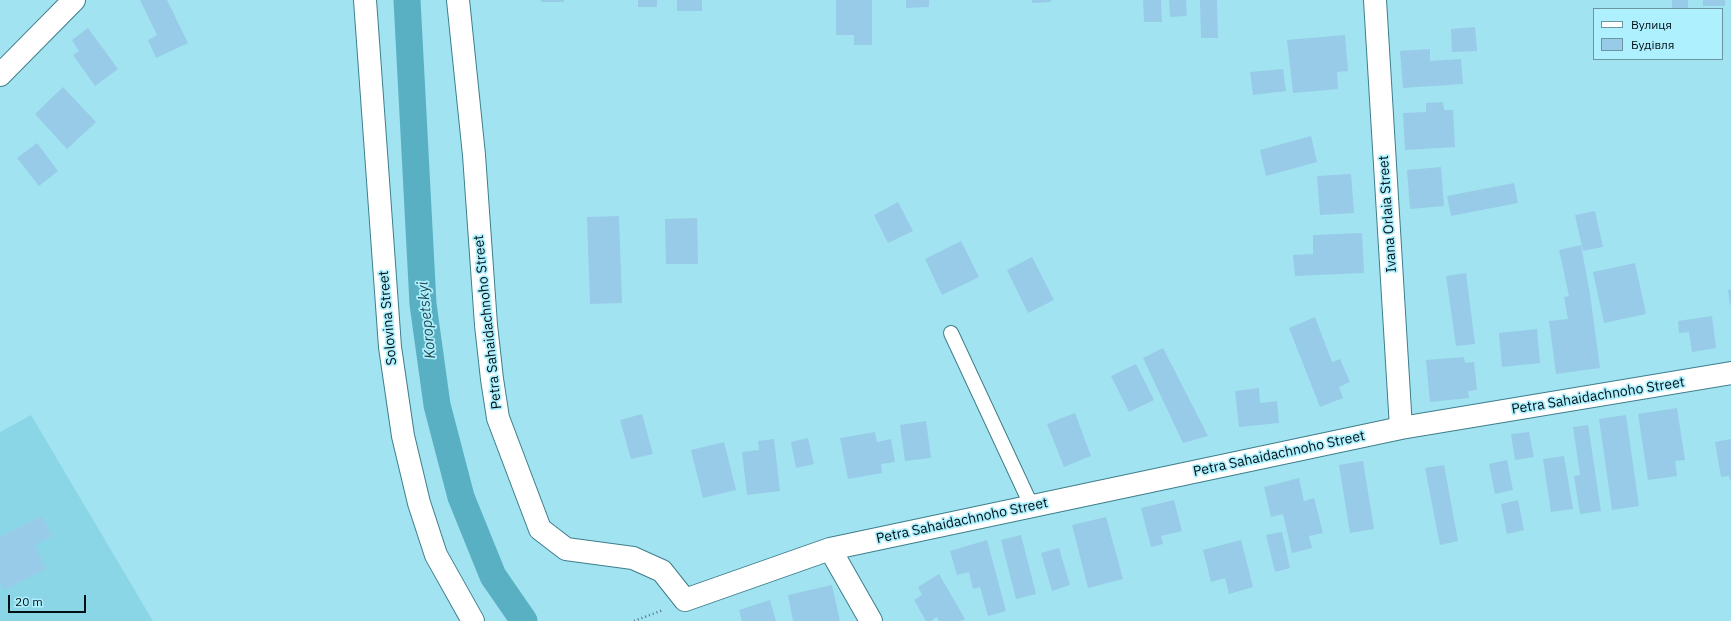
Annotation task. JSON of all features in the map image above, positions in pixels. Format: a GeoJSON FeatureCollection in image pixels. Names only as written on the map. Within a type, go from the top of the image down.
{"type":"FeatureCollection","features":[{"type":"Feature","properties":{"kind":"street"},"geometry":{"type":"LineString","coordinates":[[0,75],[74,0]]}},
{"type":"Feature","properties":{"kind":"street","name":"Solovina Street"},"geometry":{"type":"LineString","coordinates":[[365,0],[390,347],[403,436],[419,503],[436,556],[473,621]]}},
{"type":"Feature","properties":{"kind":"street","name":"Petra Sahaidachnoho Street"},"geometry":{"type":"LineString","coordinates":[[458,0],[474,155],[486,325],[498,418],[540,529],[566,549],[633,558],[662,570],[685,600],[830,549],[1401,428],[1731,374]]}},
{"type":"Feature","properties":{"kind":"street","name":"Ivana Orlaia Street"},"geometry":{"type":"LineString","coordinates":[[1375,0],[1401,428]]}},
{"type":"Feature","properties":{"kind":"street"},"geometry":{"type":"LineString","coordinates":[[830,549],[871,621]]}},
{"type":"Feature","properties":{"kind":"lane"},"geometry":{"type":"LineString","coordinates":[[951,333],[1032,506]]}},
{"type":"Feature","properties":{"kind":"shaded area"},"geometry":{"type":"Polygon","coordinates":[[[31,415],[153,621],[0,621],[0,432],[31,415]]]}},
{"type":"Feature","properties":{"kind":"building"},"geometry":{"type":"Polygon","coordinates":[[[140,0],[167,0],[188,43],[156,58],[148,40],[157,35],[140,0]]]}},
{"type":"Feature","properties":{"kind":"building"},"geometry":{"type":"Polygon","coordinates":[[[541,0],[564,0],[564,2],[541,2],[541,0]]]}},
{"type":"Feature","properties":{"kind":"building"},"geometry":{"type":"Polygon","coordinates":[[[638,0],[657,0],[657,7],[638,7],[638,0]]]}},
{"type":"Feature","properties":{"kind":"building"},"geometry":{"type":"Polygon","coordinates":[[[677,0],[702,0],[702,11],[677,11],[677,0]]]}},
{"type":"Feature","properties":{"kind":"building"},"geometry":{"type":"Polygon","coordinates":[[[836,0],[872,0],[872,45],[854,45],[854,35],[836,35],[836,0]]]}},
{"type":"Feature","properties":{"kind":"building"},"geometry":{"type":"Polygon","coordinates":[[[906,0],[929,0],[929,7],[906,8],[906,0]]]}},
{"type":"Feature","properties":{"kind":"building"},"geometry":{"type":"Polygon","coordinates":[[[1032,0],[1051,0],[1051,2],[1032,3],[1032,0]]]}},
{"type":"Feature","properties":{"kind":"building"},"geometry":{"type":"Polygon","coordinates":[[[1143,0],[1161,0],[1162,22],[1144,22],[1143,0]]]}},
{"type":"Feature","properties":{"kind":"building"},"geometry":{"type":"Polygon","coordinates":[[[1169,0],[1186,0],[1187,16],[1170,17],[1169,0]]]}},
{"type":"Feature","properties":{"kind":"building"},"geometry":{"type":"Polygon","coordinates":[[[1200,0],[1217,0],[1218,38],[1201,38],[1200,0]]]}},
{"type":"Feature","properties":{"kind":"building"},"geometry":{"type":"Polygon","coordinates":[[[1672,0],[1688,0],[1688,8],[1672,8],[1672,0]]]}},
{"type":"Feature","properties":{"kind":"building"},"geometry":{"type":"Polygon","coordinates":[[[1703,0],[1725,0],[1725,6],[1703,6],[1703,0]]]}},
{"type":"Feature","properties":{"kind":"building"},"geometry":{"type":"Polygon","coordinates":[[[1475,27],[1477,51],[1452,52],[1451,29],[1475,27]]]}},
{"type":"Feature","properties":{"kind":"building"},"geometry":{"type":"Polygon","coordinates":[[[88,28],[118,69],[95,86],[73,55],[79,51],[72,40],[88,28]]]}},
{"type":"Feature","properties":{"kind":"building"},"geometry":{"type":"Polygon","coordinates":[[[1345,35],[1348,71],[1337,72],[1338,89],[1293,93],[1287,40],[1345,35]]]}},
{"type":"Feature","properties":{"kind":"building"},"geometry":{"type":"Polygon","coordinates":[[[1430,49],[1430,61],[1461,59],[1463,84],[1403,88],[1400,51],[1430,49]]]}},
{"type":"Feature","properties":{"kind":"building"},"geometry":{"type":"Polygon","coordinates":[[[1283,69],[1286,91],[1253,95],[1250,72],[1283,69]]]}},
{"type":"Feature","properties":{"kind":"building"},"geometry":{"type":"Polygon","coordinates":[[[63,87],[96,122],[67,149],[35,114],[63,87]]]}},
{"type":"Feature","properties":{"kind":"building"},"geometry":{"type":"Polygon","coordinates":[[[1443,102],[1444,110],[1453,110],[1455,147],[1405,150],[1403,113],[1426,112],[1426,103],[1443,102]]]}},
{"type":"Feature","properties":{"kind":"building"},"geometry":{"type":"Polygon","coordinates":[[[1311,136],[1317,162],[1266,176],[1260,150],[1311,136]]]}},
{"type":"Feature","properties":{"kind":"building"},"geometry":{"type":"Polygon","coordinates":[[[37,143],[58,171],[39,186],[17,158],[37,143]]]}},
{"type":"Feature","properties":{"kind":"building"},"geometry":{"type":"Polygon","coordinates":[[[1441,167],[1444,206],[1410,209],[1407,170],[1441,167]]]}},
{"type":"Feature","properties":{"kind":"building"},"geometry":{"type":"Polygon","coordinates":[[[1351,174],[1354,213],[1320,215],[1317,176],[1351,174]]]}},
{"type":"Feature","properties":{"kind":"building"},"geometry":{"type":"Polygon","coordinates":[[[1514,183],[1518,203],[1451,216],[1447,196],[1514,183]]]}},
{"type":"Feature","properties":{"kind":"building"},"geometry":{"type":"Polygon","coordinates":[[[898,202],[913,231],[888,243],[874,215],[898,202]]]}},
{"type":"Feature","properties":{"kind":"building"},"geometry":{"type":"Polygon","coordinates":[[[1595,211],[1603,247],[1583,251],[1575,215],[1595,211]]]}},
{"type":"Feature","properties":{"kind":"building"},"geometry":{"type":"Polygon","coordinates":[[[619,216],[622,303],[590,304],[587,217],[619,216]]]}},
{"type":"Feature","properties":{"kind":"building"},"geometry":{"type":"Polygon","coordinates":[[[697,218],[698,264],[666,264],[665,219],[697,218]]]}},
{"type":"Feature","properties":{"kind":"building"},"geometry":{"type":"Polygon","coordinates":[[[1362,233],[1364,273],[1295,276],[1293,255],[1313,254],[1313,235],[1362,233]]]}},
{"type":"Feature","properties":{"kind":"building"},"geometry":{"type":"Polygon","coordinates":[[[961,241],[979,277],[942,295],[925,259],[961,241]]]}},
{"type":"Feature","properties":{"kind":"building"},"geometry":{"type":"Polygon","coordinates":[[[1581,245],[1590,294],[1600,368],[1556,374],[1549,321],[1568,319],[1564,297],[1569,296],[1559,250],[1581,245]]]}},
{"type":"Feature","properties":{"kind":"building"},"geometry":{"type":"Polygon","coordinates":[[[1032,257],[1054,300],[1028,313],[1007,270],[1032,257]]]}},
{"type":"Feature","properties":{"kind":"building"},"geometry":{"type":"Polygon","coordinates":[[[1635,263],[1646,314],[1604,323],[1593,272],[1635,263]]]}},
{"type":"Feature","properties":{"kind":"building"},"geometry":{"type":"Polygon","coordinates":[[[1466,273],[1475,344],[1456,346],[1446,276],[1466,273]]]}},
{"type":"Feature","properties":{"kind":"building"},"geometry":{"type":"Polygon","coordinates":[[[1731,289],[1731,305],[1730,305],[1728,290],[1731,289]]]}},
{"type":"Feature","properties":{"kind":"building"},"geometry":{"type":"Polygon","coordinates":[[[1712,316],[1716,348],[1692,352],[1689,332],[1679,333],[1678,321],[1712,316]]]}},
{"type":"Feature","properties":{"kind":"building"},"geometry":{"type":"Polygon","coordinates":[[[1315,317],[1332,362],[1340,359],[1350,382],[1339,387],[1343,398],[1320,407],[1289,328],[1315,317]]]}},
{"type":"Feature","properties":{"kind":"building"},"geometry":{"type":"Polygon","coordinates":[[[1537,329],[1540,363],[1502,367],[1499,333],[1537,329]]]}},
{"type":"Feature","properties":{"kind":"building"},"geometry":{"type":"Polygon","coordinates":[[[1163,348],[1208,436],[1183,443],[1143,358],[1163,348]]]}},
{"type":"Feature","properties":{"kind":"building"},"geometry":{"type":"Polygon","coordinates":[[[1464,357],[1465,363],[1474,362],[1477,390],[1468,391],[1469,398],[1430,402],[1426,360],[1464,357]]]}},
{"type":"Feature","properties":{"kind":"building"},"geometry":{"type":"Polygon","coordinates":[[[1136,364],[1154,400],[1129,412],[1111,376],[1136,364]]]}},
{"type":"Feature","properties":{"kind":"building"},"geometry":{"type":"Polygon","coordinates":[[[1259,388],[1260,403],[1277,401],[1279,423],[1239,427],[1235,391],[1259,388]]]}},
{"type":"Feature","properties":{"kind":"building"},"geometry":{"type":"Polygon","coordinates":[[[1677,408],[1685,460],[1675,461],[1677,476],[1648,480],[1638,414],[1677,408]]]}},
{"type":"Feature","properties":{"kind":"building"},"geometry":{"type":"Polygon","coordinates":[[[1075,413],[1091,456],[1064,467],[1047,424],[1075,413]]]}},
{"type":"Feature","properties":{"kind":"building"},"geometry":{"type":"Polygon","coordinates":[[[642,414],[653,454],[631,459],[620,420],[642,414]]]}},
{"type":"Feature","properties":{"kind":"building"},"geometry":{"type":"Polygon","coordinates":[[[1626,415],[1639,506],[1612,510],[1599,419],[1626,415]]]}},
{"type":"Feature","properties":{"kind":"building"},"geometry":{"type":"Polygon","coordinates":[[[926,421],[931,458],[905,461],[900,425],[926,421]]]}},
{"type":"Feature","properties":{"kind":"building"},"geometry":{"type":"Polygon","coordinates":[[[1588,425],[1601,511],[1580,514],[1574,476],[1580,475],[1573,427],[1588,425]]]}},
{"type":"Feature","properties":{"kind":"building"},"geometry":{"type":"Polygon","coordinates":[[[875,432],[877,442],[891,439],[895,462],[881,464],[882,473],[848,479],[840,438],[875,432]]]}},
{"type":"Feature","properties":{"kind":"building"},"geometry":{"type":"Polygon","coordinates":[[[1529,432],[1534,457],[1515,460],[1511,434],[1529,432]]]}},
{"type":"Feature","properties":{"kind":"building"},"geometry":{"type":"Polygon","coordinates":[[[808,438],[814,464],[796,468],[791,442],[808,438]]]}},
{"type":"Feature","properties":{"kind":"building"},"geometry":{"type":"Polygon","coordinates":[[[774,439],[780,491],[747,495],[742,452],[759,450],[758,441],[774,439]]]}},
{"type":"Feature","properties":{"kind":"building"},"geometry":{"type":"Polygon","coordinates":[[[1731,439],[1730,481],[1729,476],[1721,477],[1715,442],[1731,439]]]}},
{"type":"Feature","properties":{"kind":"building"},"geometry":{"type":"Polygon","coordinates":[[[724,442],[736,490],[703,498],[691,450],[724,442]]]}},
{"type":"Feature","properties":{"kind":"building"},"geometry":{"type":"Polygon","coordinates":[[[1564,456],[1573,509],[1551,512],[1543,459],[1564,456]]]}},
{"type":"Feature","properties":{"kind":"building"},"geometry":{"type":"Polygon","coordinates":[[[1507,460],[1513,490],[1495,494],[1489,464],[1507,460]]]}},
{"type":"Feature","properties":{"kind":"building"},"geometry":{"type":"Polygon","coordinates":[[[1363,461],[1374,529],[1350,533],[1339,465],[1363,461]]]}},
{"type":"Feature","properties":{"kind":"building"},"geometry":{"type":"Polygon","coordinates":[[[1444,465],[1458,541],[1440,545],[1425,468],[1444,465]]]}},
{"type":"Feature","properties":{"kind":"building"},"geometry":{"type":"Polygon","coordinates":[[[1299,478],[1304,501],[1314,498],[1323,533],[1309,536],[1312,548],[1292,553],[1283,514],[1271,517],[1264,487],[1299,478]]]}},
{"type":"Feature","properties":{"kind":"building"},"geometry":{"type":"Polygon","coordinates":[[[1174,500],[1182,531],[1161,536],[1163,544],[1151,547],[1141,508],[1174,500]]]}},
{"type":"Feature","properties":{"kind":"building"},"geometry":{"type":"Polygon","coordinates":[[[1518,500],[1524,530],[1507,534],[1501,504],[1518,500]]]}},
{"type":"Feature","properties":{"kind":"building"},"geometry":{"type":"Polygon","coordinates":[[[42,516],[52,536],[35,545],[46,569],[4,590],[0,582],[0,537],[42,516]]]}},
{"type":"Feature","properties":{"kind":"building"},"geometry":{"type":"Polygon","coordinates":[[[1106,517],[1123,579],[1088,588],[1072,525],[1106,517]]]}},
{"type":"Feature","properties":{"kind":"building"},"geometry":{"type":"Polygon","coordinates":[[[1282,532],[1290,568],[1275,572],[1266,535],[1282,532]]]}},
{"type":"Feature","properties":{"kind":"building"},"geometry":{"type":"Polygon","coordinates":[[[1021,535],[1036,594],[1016,599],[1001,540],[1021,535]]]}},
{"type":"Feature","properties":{"kind":"building"},"geometry":{"type":"Polygon","coordinates":[[[987,540],[1006,611],[988,616],[980,587],[973,589],[969,572],[957,575],[950,551],[987,540]]]}},
{"type":"Feature","properties":{"kind":"building"},"geometry":{"type":"Polygon","coordinates":[[[1241,540],[1253,587],[1229,594],[1225,578],[1211,582],[1203,550],[1241,540]]]}},
{"type":"Feature","properties":{"kind":"building"},"geometry":{"type":"Polygon","coordinates":[[[1059,548],[1070,585],[1052,591],[1041,553],[1059,548]]]}},
{"type":"Feature","properties":{"kind":"building"},"geometry":{"type":"Polygon","coordinates":[[[939,574],[965,619],[961,621],[939,621],[937,617],[931,621],[926,621],[914,600],[922,595],[918,587],[939,574]]]}},
{"type":"Feature","properties":{"kind":"building"},"geometry":{"type":"Polygon","coordinates":[[[832,585],[840,621],[793,621],[788,595],[832,585]]]}},
{"type":"Feature","properties":{"kind":"building"},"geometry":{"type":"Polygon","coordinates":[[[770,600],[776,621],[742,621],[739,610],[770,600]]]}},
{"type":"Feature","properties":{"kind":"waterway","name":"Koropetskyi"},"geometry":{"type":"LineString","coordinates":[[407,0],[423,304],[437,405],[461,497],[493,576],[524,621]]}}]}
